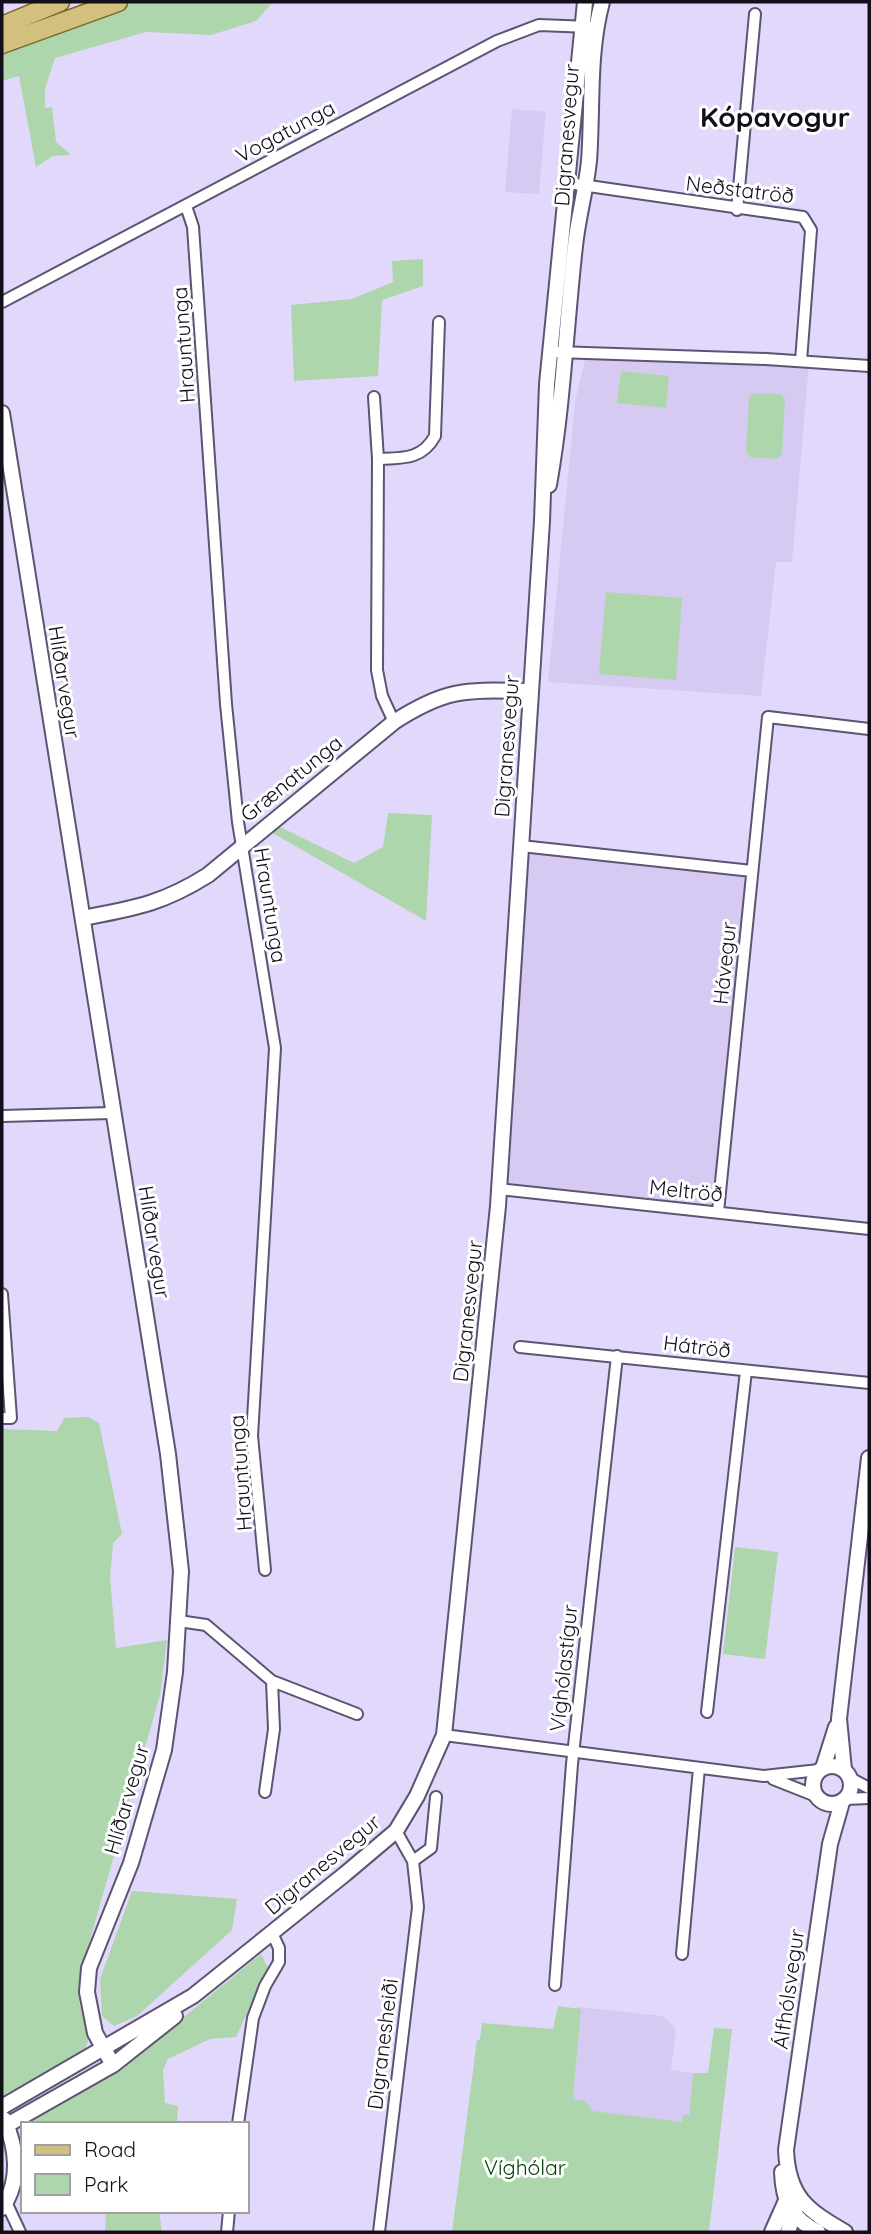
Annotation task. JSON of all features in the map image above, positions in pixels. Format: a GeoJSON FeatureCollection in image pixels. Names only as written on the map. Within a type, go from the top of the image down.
{"type":"FeatureCollection","features":[{"type":"Feature","properties":{"kind":"main road"},"geometry":{"type":"LineString","coordinates":[[2,26],[60,2]]}},
{"type":"Feature","properties":{"kind":"main road"},"geometry":{"type":"LineString","coordinates":[[2,44],[118,2]]}},
{"type":"Feature","properties":{"kind":"street","name":"Digranesvegur"},"geometry":{"type":"LineString","coordinates":[[560,352],[586,186],[589,27],[585,2]]}},
{"type":"Feature","properties":{"kind":"street","name":"Digranesvegur"},"geometry":{"type":"LineString","coordinates":[[4,2123],[113,2065],[153,2035],[192,1996],[396,1831],[417,1796],[444,1735],[499,1188],[542,521],[557,441],[559,245],[589,27],[602,2]]}},
{"type":"Feature","properties":{"kind":"street"},"geometry":{"type":"LineString","coordinates":[[737,210],[755,14]]}},
{"type":"Feature","properties":{"kind":"street","name":"Vogatunga"},"geometry":{"type":"LineString","coordinates":[[2,302],[497,41],[539,25],[589,27]]}},
{"type":"Feature","properties":{"kind":"street","name":"Neðstatröð"},"geometry":{"type":"LineString","coordinates":[[568,183],[737,210],[800,215],[810,225],[801,361]]}},
{"type":"Feature","properties":{"kind":"street","name":"Hrauntunga"},"geometry":{"type":"LineString","coordinates":[[186,206],[193,227],[226,704],[242,845],[275,1056],[252,1436],[265,1570]]}},
{"type":"Feature","properties":{"kind":"street"},"geometry":{"type":"LineString","coordinates":[[378,459],[416,456],[426,449],[435,436],[439,322]]}},
{"type":"Feature","properties":{"kind":"street"},"geometry":{"type":"LineString","coordinates":[[560,352],[869,366]]}},
{"type":"Feature","properties":{"kind":"street"},"geometry":{"type":"LineString","coordinates":[[374,397],[378,459],[377,670],[382,696],[394,722]]}},
{"type":"Feature","properties":{"kind":"street","name":"Hlíðarvegur"},"geometry":{"type":"LineString","coordinates":[[2,413],[7,482],[83,918],[170,1465],[181,1571],[179,1621],[164,1750],[131,1863],[89,1968],[89,2014],[103,2050],[113,2065]]}},
{"type":"Feature","properties":{"kind":"street","name":"Grænatunga"},"geometry":{"type":"LineString","coordinates":[[83,918],[163,901],[208,875],[394,722],[439,696],[459,692],[531,691]]}},
{"type":"Feature","properties":{"kind":"street","name":"Hávegur"},"geometry":{"type":"LineString","coordinates":[[718,1212],[768,717],[869,729]]}},
{"type":"Feature","properties":{"kind":"street"},"geometry":{"type":"LineString","coordinates":[[521,846],[752,871]]}},
{"type":"Feature","properties":{"kind":"street"},"geometry":{"type":"LineString","coordinates":[[2,1116],[112,1113]]}},
{"type":"Feature","properties":{"kind":"street","name":"Meltröð"},"geometry":{"type":"LineString","coordinates":[[499,1188],[869,1229]]}},
{"type":"Feature","properties":{"kind":"street"},"geometry":{"type":"LineString","coordinates":[[2,1294],[12,1418],[2,1418]]}},
{"type":"Feature","properties":{"kind":"street","name":"Hátröð"},"geometry":{"type":"LineString","coordinates":[[520,1347],[869,1383]]}},
{"type":"Feature","properties":{"kind":"street","name":"Víghólastígur"},"geometry":{"type":"LineString","coordinates":[[555,1985],[573,1751],[617,1356]]}},
{"type":"Feature","properties":{"kind":"street"},"geometry":{"type":"LineString","coordinates":[[707,1712],[746,1371]]}},
{"type":"Feature","properties":{"kind":"street"},"geometry":{"type":"LineString","coordinates":[[818,1799],[813,1780],[821,1769],[839,1719],[869,1458]]}},
{"type":"Feature","properties":{"kind":"street"},"geometry":{"type":"LineString","coordinates":[[179,1621],[206,1625],[272,1681],[357,1714]]}},
{"type":"Feature","properties":{"kind":"street"},"geometry":{"type":"LineString","coordinates":[[265,1792],[274,1728],[272,1681]]}},
{"type":"Feature","properties":{"kind":"street"},"geometry":{"type":"LineString","coordinates":[[839,1719],[851,1789],[844,1801]]}},
{"type":"Feature","properties":{"kind":"street"},"geometry":{"type":"LineString","coordinates":[[444,1735],[764,1776],[833,1766],[869,1788]]}},
{"type":"Feature","properties":{"kind":"street"},"geometry":{"type":"LineString","coordinates":[[682,1954],[699,1768]]}},
{"type":"Feature","properties":{"kind":"street"},"geometry":{"type":"LineString","coordinates":[[764,1776],[831,1805],[869,1798]]}},
{"type":"Feature","properties":{"kind":"street"},"geometry":{"type":"LineString","coordinates":[[413,1861],[431,1848],[436,1797]]}},
{"type":"Feature","properties":{"kind":"street","name":"Álfhólsvegur"},"geometry":{"type":"LineString","coordinates":[[818,1799],[830,1844]]}},
{"type":"Feature","properties":{"kind":"street","name":"Álfhólsvegur"},"geometry":{"type":"LineString","coordinates":[[792,2215],[793,2196],[782,2168],[830,1844],[844,1801]]}},
{"type":"Feature","properties":{"kind":"street","name":"Digranesheiði"},"geometry":{"type":"LineString","coordinates":[[379,2232],[418,1907],[413,1861],[396,1831]]}},
{"type":"Feature","properties":{"kind":"street"},"geometry":{"type":"LineString","coordinates":[[238,2122],[253,2018],[265,1986],[279,1962],[279,1948],[272,1933]]}},
{"type":"Feature","properties":{"kind":"street","name":"Digranesvegur"},"geometry":{"type":"LineString","coordinates":[[2,2107],[192,1996]]}},
{"type":"Feature","properties":{"kind":"street"},"geometry":{"type":"LineString","coordinates":[[4,2123],[15,2150],[16,2169],[4,2205],[20,2232]]}},
{"type":"Feature","properties":{"kind":"street"},"geometry":{"type":"LineString","coordinates":[[793,2196],[814,2215],[845,2232]]}},
{"type":"Feature","properties":{"kind":"street","name":"Álfhólsvegur"},"geometry":{"type":"LineString","coordinates":[[772,2232],[793,2196]]}},
{"type":"Feature","properties":{"kind":"street"},"geometry":{"type":"LineString","coordinates":[[227,2232],[229,2213]]}},
{"type":"Feature","properties":{"kind":"street"},"geometry":{"type":"LineString","coordinates":[[788,2232],[792,2215],[818,2232]]}},
{"type":"Feature","properties":{"kind":"shaded area"},"geometry":{"type":"Polygon","coordinates":[[[512,109],[546,112],[539,194],[505,192],[512,109]]]}},
{"type":"Feature","properties":{"kind":"shaded area"},"geometry":{"type":"Polygon","coordinates":[[[587,351],[809,364],[792,562],[776,562],[761,696],[548,682],[575,403],[587,351]]]}},
{"type":"Feature","properties":{"kind":"shaded area"},"geometry":{"type":"Polygon","coordinates":[[[528,853],[750,873],[714,1207],[506,1185],[528,853]]]}},
{"type":"Feature","properties":{"kind":"shaded area"},"geometry":{"type":"Polygon","coordinates":[[[577,2007],[663,2016],[669,2021],[676,2030],[671,2070],[693,2073],[689,2116],[682,2128],[598,2123],[573,2100],[578,2043],[574,2034],[577,2007]]]}},
{"type":"Feature","properties":{"kind":"green space"},"geometry":{"type":"Polygon","coordinates":[[[135,2],[273,2],[256,21],[211,35],[146,32],[55,58],[45,89],[45,108],[52,107],[56,142],[71,155],[53,156],[36,167],[19,76],[2,81],[2,50],[135,2]]]}},
{"type":"Feature","properties":{"kind":"green space"},"geometry":{"type":"Polygon","coordinates":[[[423,259],[423,286],[382,300],[378,376],[294,381],[291,305],[352,299],[393,282],[392,261],[423,259]]]}},
{"type":"Feature","properties":{"kind":"green space"},"geometry":{"type":"Polygon","coordinates":[[[621,371],[669,376],[666,408],[617,403],[621,371]]]}},
{"type":"Feature","properties":{"kind":"green space"},"geometry":{"type":"Polygon","coordinates":[[[754,393],[780,394],[785,399],[782,454],[777,459],[750,457],[746,452],[749,397],[754,393]]]}},
{"type":"Feature","properties":{"kind":"green space"},"geometry":{"type":"Polygon","coordinates":[[[606,592],[682,598],[676,680],[599,674],[606,592]]]}},
{"type":"Feature","properties":{"kind":"green space"},"geometry":{"type":"Polygon","coordinates":[[[388,813],[432,815],[426,921],[269,831],[276,825],[354,863],[383,847],[388,813]]]}},
{"type":"Feature","properties":{"kind":"green space"},"geometry":{"type":"Polygon","coordinates":[[[88,1417],[99,1423],[122,1534],[113,1543],[110,1578],[116,1648],[167,1640],[160,1695],[79,1978],[79,2002],[88,2032],[88,2042],[82,2056],[2,2099],[2,1429],[57,1431],[64,1418],[88,1417]]]}},
{"type":"Feature","properties":{"kind":"green space"},"geometry":{"type":"Polygon","coordinates":[[[735,1547],[778,1552],[765,1659],[723,1654],[735,1547]]]}},
{"type":"Feature","properties":{"kind":"green space"},"geometry":{"type":"Polygon","coordinates":[[[132,1891],[237,1899],[232,1930],[137,2016],[114,2026],[102,2016],[100,1979],[132,1891]]]}},
{"type":"Feature","properties":{"kind":"green space"},"geometry":{"type":"Polygon","coordinates":[[[261,1954],[268,1968],[236,2037],[210,2039],[168,2059],[163,2070],[165,2103],[178,2106],[177,2122],[30,2122],[141,2052],[261,1954]]]}},
{"type":"Feature","properties":{"kind":"green space","name":"Víghólar"},"geometry":{"type":"Polygon","coordinates":[[[558,2006],[581,2009],[573,2099],[586,2101],[592,2111],[682,2122],[683,2115],[689,2115],[693,2073],[708,2073],[714,2028],[732,2029],[709,2232],[452,2232],[477,2040],[480,2040],[482,2023],[553,2029],[558,2006]]]}},
{"type":"Feature","properties":{"kind":"green space"},"geometry":{"type":"Polygon","coordinates":[[[106,2213],[159,2213],[162,2232],[105,2232],[106,2213]]]}},
{"type":"Feature","properties":{"kind":"district","name":"Kópavogur"},"geometry":{"type":"Point","coordinates":[775,116]}}]}
